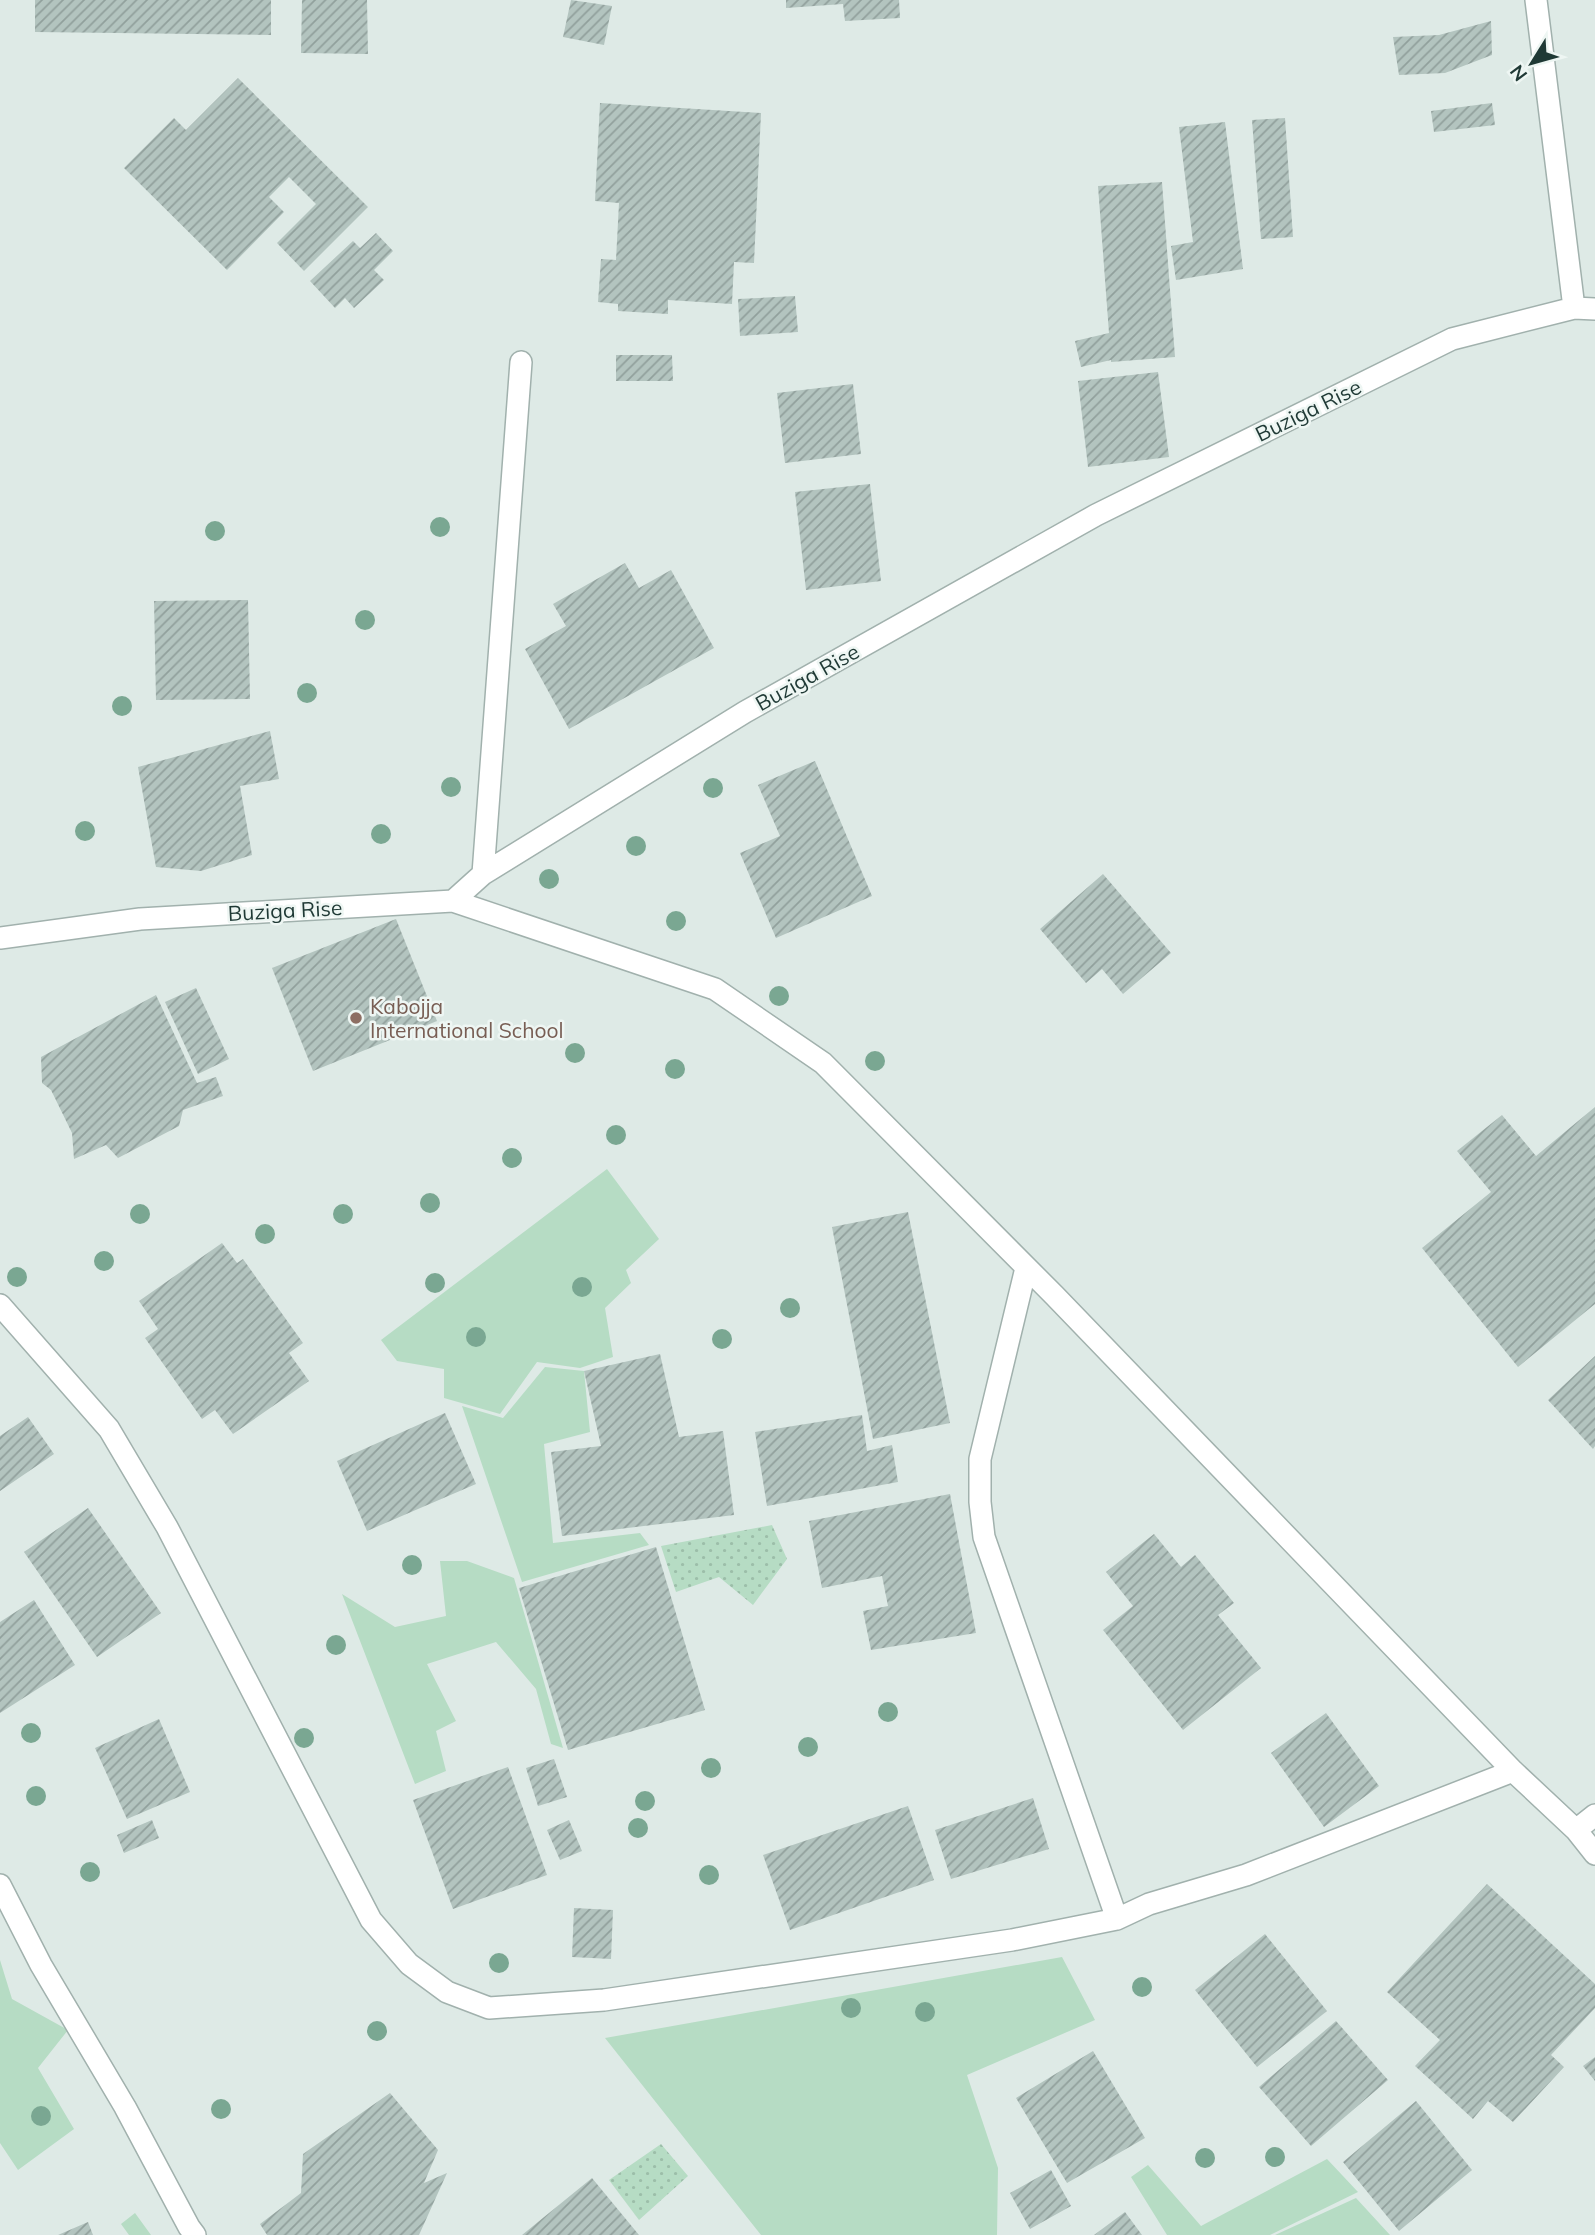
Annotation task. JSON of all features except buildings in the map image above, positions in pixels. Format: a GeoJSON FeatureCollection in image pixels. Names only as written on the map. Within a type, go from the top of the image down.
{"type":"FeatureCollection","features":[{"type":"Feature","properties":{"kind":"street"},"geometry":{"type":"LineString","coordinates":[[1536,0],[1584,309]]}},
{"type":"Feature","properties":{"kind":"street","name":"Buziga Rise"},"geometry":{"type":"LineString","coordinates":[[0,938],[139,919],[453,901],[482,874],[745,712],[1096,515],[1452,339],[1584,309]]}},
{"type":"Feature","properties":{"kind":"street"},"geometry":{"type":"LineString","coordinates":[[482,874],[521,362]]}},
{"type":"Feature","properties":{"kind":"street"},"geometry":{"type":"LineString","coordinates":[[453,901],[715,989],[823,1063],[1027,1268],[1513,1772],[1576,1830],[1595,1854]]}},
{"type":"Feature","properties":{"kind":"street"},"geometry":{"type":"LineString","coordinates":[[1027,1268],[980,1459],[980,1502],[984,1537],[1117,1919]]}},
{"type":"Feature","properties":{"kind":"street"},"geometry":{"type":"LineString","coordinates":[[0,1305],[65,1378],[115,1440],[167,1527],[371,1920],[409,1964],[447,1992],[489,2008],[604,2000],[1012,1940],[1117,1919],[1149,1904],[1246,1875],[1513,1772]]}},
{"type":"Feature","properties":{"kind":"street"},"geometry":{"type":"LineString","coordinates":[[1576,1830],[1595,1815]]}},
{"type":"Feature","properties":{"kind":"street"},"geometry":{"type":"LineString","coordinates":[[0,1885],[41,1965],[125,2107],[195,2235]]}},
{"type":"Feature","properties":{"kind":"green space"},"geometry":{"type":"Polygon","coordinates":[[[607,1169],[659,1239],[626,1270],[631,1283],[605,1308],[613,1357],[580,1368],[537,1362],[500,1414],[444,1398],[444,1369],[397,1361],[381,1340],[607,1169]]]}},
{"type":"Feature","properties":{"kind":"green space"},"geometry":{"type":"Polygon","coordinates":[[[545,1367],[584,1371],[590,1432],[544,1444],[553,1543],[640,1533],[649,1545],[522,1582],[462,1406],[503,1418],[545,1367]]]}},
{"type":"Feature","properties":{"kind":"green space"},"geometry":{"type":"Polygon","coordinates":[[[772,1525],[787,1559],[753,1605],[719,1577],[676,1592],[661,1546],[772,1525]]]}},
{"type":"Feature","properties":{"kind":"green space"},"geometry":{"type":"Polygon","coordinates":[[[440,1561],[467,1561],[514,1578],[563,1748],[551,1744],[536,1689],[496,1642],[427,1664],[456,1721],[436,1731],[446,1771],[415,1784],[342,1594],[395,1627],[446,1616],[440,1561]]]}},
{"type":"Feature","properties":{"kind":"green space"},"geometry":{"type":"Polygon","coordinates":[[[1062,1957],[1095,2020],[967,2075],[998,2168],[997,2235],[761,2235],[605,2038],[1062,1957]]]}},
{"type":"Feature","properties":{"kind":"green space"},"geometry":{"type":"Polygon","coordinates":[[[0,1960],[12,1999],[68,2030],[38,2068],[74,2129],[18,2170],[0,2143],[0,1960]]]}},
{"type":"Feature","properties":{"kind":"green space"},"geometry":{"type":"Polygon","coordinates":[[[661,2144],[688,2176],[639,2220],[609,2180],[661,2144]]]}},
{"type":"Feature","properties":{"kind":"green space"},"geometry":{"type":"Polygon","coordinates":[[[1327,2159],[1358,2192],[1270,2235],[1167,2235],[1131,2177],[1148,2165],[1201,2226],[1327,2159]]]}},
{"type":"Feature","properties":{"kind":"green space"},"geometry":{"type":"Polygon","coordinates":[[[1356,2198],[1390,2235],[1275,2235],[1356,2198]]]}},
{"type":"Feature","properties":{"kind":"green space"},"geometry":{"type":"Polygon","coordinates":[[[135,2213],[151,2235],[129,2235],[121,2224],[135,2213]]]}},
{"type":"Feature","properties":{"kind":"place","name":"Kabojja International School"},"geometry":{"type":"Point","coordinates":[356,1018]}}]}
